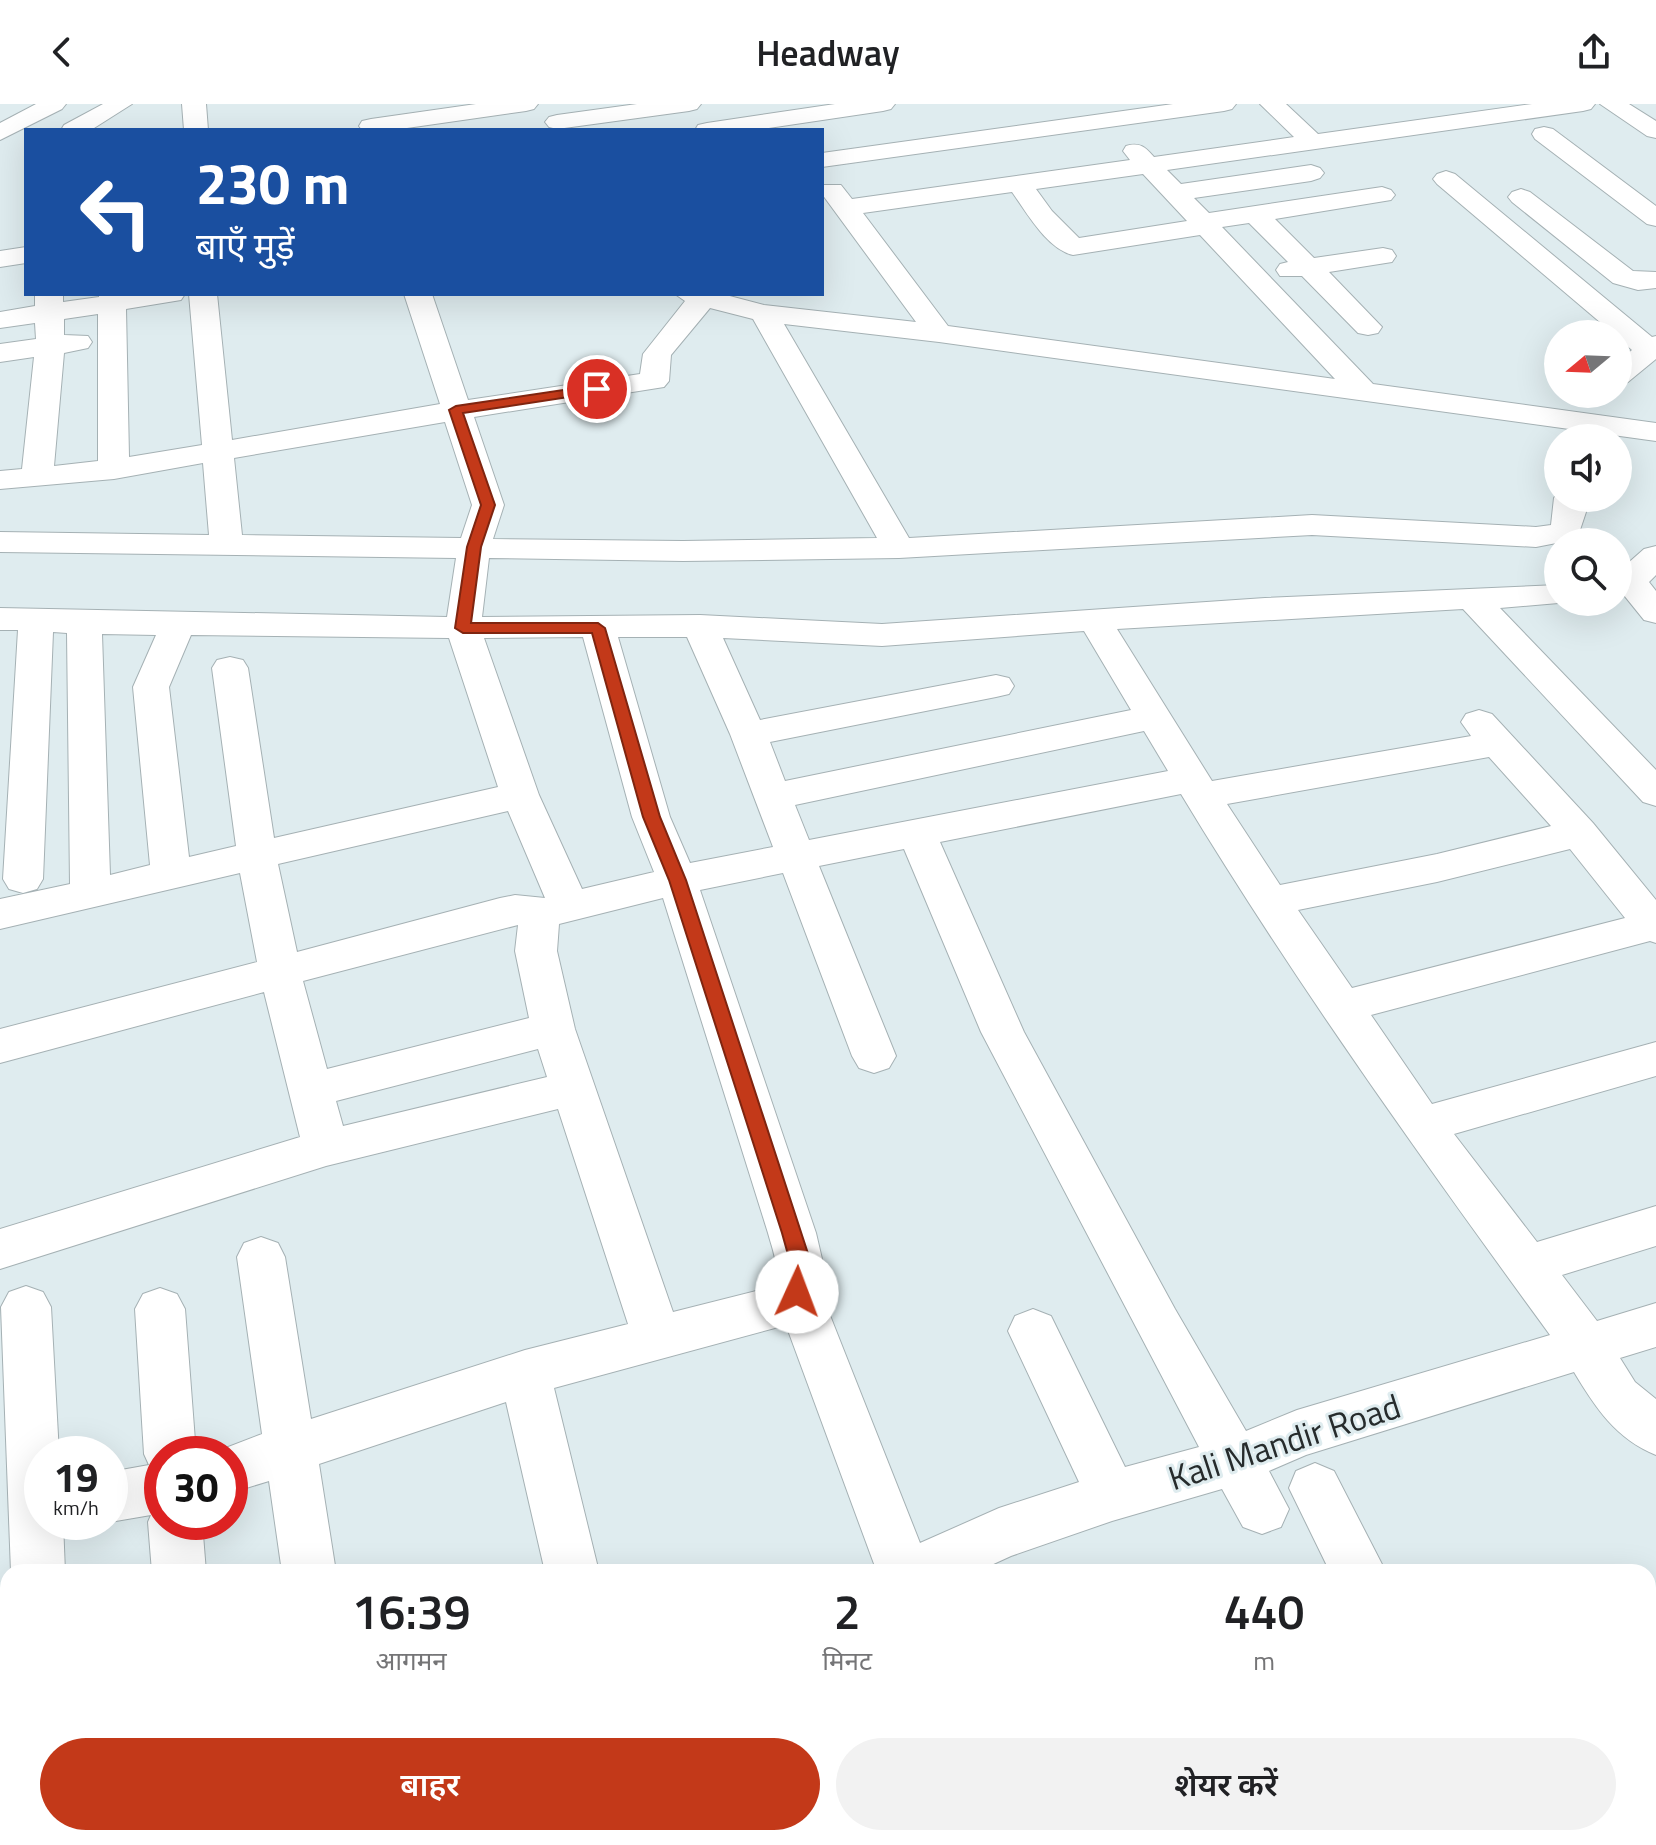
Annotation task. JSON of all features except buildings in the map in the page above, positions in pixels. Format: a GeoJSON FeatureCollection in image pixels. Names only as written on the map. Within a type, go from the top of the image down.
{"type":"FeatureCollection","features":[{"type":"Feature","properties":{"kind":"street"},"geometry":{"type":"LineString","coordinates":[[8,137],[54,104]]}},
{"type":"Feature","properties":{"kind":"street"},"geometry":{"type":"LineString","coordinates":[[194,104],[196,128]]}},
{"type":"Feature","properties":{"kind":"street"},"geometry":{"type":"LineString","coordinates":[[369,120],[526,104]]}},
{"type":"Feature","properties":{"kind":"street"},"geometry":{"type":"LineString","coordinates":[[557,122],[689,104]]}},
{"type":"Feature","properties":{"kind":"street"},"geometry":{"type":"LineString","coordinates":[[719,128],[883,104]]}},
{"type":"Feature","properties":{"kind":"street"},"geometry":{"type":"LineString","coordinates":[[824,160],[973,138],[1097,112],[1224,104]]}},
{"type":"Feature","properties":{"kind":"street"},"geometry":{"type":"LineString","coordinates":[[845,208],[1013,174],[1150,167],[1583,104]]}},
{"type":"Feature","properties":{"kind":"street"},"geometry":{"type":"LineString","coordinates":[[1612,104],[1656,131]]}},
{"type":"Feature","properties":{"kind":"street"},"geometry":{"type":"LineString","coordinates":[[78,128],[130,107]]}},
{"type":"Feature","properties":{"kind":"street"},"geometry":{"type":"LineString","coordinates":[[109,128],[130,107]]}},
{"type":"Feature","properties":{"kind":"street"},"geometry":{"type":"LineString","coordinates":[[1097,112],[1363,391]]}},
{"type":"Feature","properties":{"kind":"street"},"geometry":{"type":"LineString","coordinates":[[1267,114],[1292,121],[1323,116]]}},
{"type":"Feature","properties":{"kind":"street"},"geometry":{"type":"LineString","coordinates":[[1292,121],[1313,142]]}},
{"type":"Feature","properties":{"kind":"street"},"geometry":{"type":"LineString","coordinates":[[824,134],[899,123]]}},
{"type":"Feature","properties":{"kind":"street"},"geometry":{"type":"LineString","coordinates":[[1544,134],[1656,218]]}},
{"type":"Feature","properties":{"kind":"street"},"geometry":{"type":"LineString","coordinates":[[973,138],[991,158],[1013,174],[1043,217],[1073,247],[1205,226],[1202,222]]}},
{"type":"Feature","properties":{"kind":"street"},"geometry":{"type":"LineString","coordinates":[[1126,143],[1156,139]]}},
{"type":"Feature","properties":{"kind":"street"},"geometry":{"type":"LineString","coordinates":[[1175,193],[1311,173]]}},
{"type":"Feature","properties":{"kind":"street"},"geometry":{"type":"LineString","coordinates":[[1446,179],[1653,347],[1632,364]]}},
{"type":"Feature","properties":{"kind":"street"},"geometry":{"type":"LineString","coordinates":[[824,180],[939,333]]}},
{"type":"Feature","properties":{"kind":"street"},"geometry":{"type":"LineString","coordinates":[[1202,222],[1382,195]]}},
{"type":"Feature","properties":{"kind":"street"},"geometry":{"type":"LineString","coordinates":[[1521,197],[1623,277],[1638,282],[1656,280]]}},
{"type":"Feature","properties":{"kind":"street"},"geometry":{"type":"LineString","coordinates":[[1255,214],[1368,327]]}},
{"type":"Feature","properties":{"kind":"street"},"geometry":{"type":"LineString","coordinates":[[0,259],[24,255]]}},
{"type":"Feature","properties":{"kind":"street"},"geometry":{"type":"LineString","coordinates":[[1253,275],[1383,256]]}},
{"type":"Feature","properties":{"kind":"street"},"geometry":{"type":"LineString","coordinates":[[0,320],[50,303],[148,296]]}},
{"type":"Feature","properties":{"kind":"street"},"geometry":{"type":"LineString","coordinates":[[203,296],[226,543]]}},
{"type":"Feature","properties":{"kind":"street"},"geometry":{"type":"LineString","coordinates":[[419,296],[488,505],[474,547],[463,628],[520,795],[554,910],[536,951],[553,1029],[657,1338]]}},
{"type":"Feature","properties":{"kind":"street"},"geometry":{"type":"LineString","coordinates":[[0,480],[114,470],[456,410],[654,381],[657,354],[708,297],[764,313],[939,333],[1579,418],[1656,432]]}},
{"type":"Feature","properties":{"kind":"street"},"geometry":{"type":"LineString","coordinates":[[113,299],[110,337],[114,470]]}},
{"type":"Feature","properties":{"kind":"street"},"geometry":{"type":"LineString","coordinates":[[37,476],[50,346],[50,303]]}},
{"type":"Feature","properties":{"kind":"street"},"geometry":{"type":"LineString","coordinates":[[764,313],[899,548]]}},
{"type":"Feature","properties":{"kind":"street"},"geometry":{"type":"LineString","coordinates":[[0,353],[110,337]]}},
{"type":"Feature","properties":{"kind":"street"},"geometry":{"type":"LineString","coordinates":[[0,542],[683,551],[899,548],[1312,525],[1552,536],[1565,532],[1569,512]]}},
{"type":"Feature","properties":{"kind":"street"},"geometry":{"type":"LineString","coordinates":[[1632,575],[1656,556]]}},
{"type":"Feature","properties":{"kind":"street"},"geometry":{"type":"LineString","coordinates":[[1632,590],[1656,613]]}},
{"type":"Feature","properties":{"kind":"street"},"geometry":{"type":"LineString","coordinates":[[23,879],[18,620],[463,628],[700,626],[882,635],[1094,619],[1544,596]]}},
{"type":"Feature","properties":{"kind":"street"},"geometry":{"type":"LineString","coordinates":[[1473,600],[1656,793]]}},
{"type":"Feature","properties":{"kind":"street"},"geometry":{"type":"LineString","coordinates":[[1094,619],[1270,901],[1422,1125],[1585,1344],[1617,1398],[1656,1431]]}},
{"type":"Feature","properties":{"kind":"street"},"geometry":{"type":"LineString","coordinates":[[84,623],[90,891]]}},
{"type":"Feature","properties":{"kind":"street"},"geometry":{"type":"LineString","coordinates":[[171,875],[151,687],[178,624]]}},
{"type":"Feature","properties":{"kind":"street"},"geometry":{"type":"LineString","coordinates":[[700,626],[748,734],[874,1056]]}},
{"type":"Feature","properties":{"kind":"street"},"geometry":{"type":"LineString","coordinates":[[248,1463],[525,1373],[783,1305],[797,1292],[802,1269],[792,1233],[677,880],[651,817],[598,628]]}},
{"type":"Feature","properties":{"kind":"street"},"geometry":{"type":"LineString","coordinates":[[230,668],[257,857],[280,973],[326,1148]]}},
{"type":"Feature","properties":{"kind":"street"},"geometry":{"type":"LineString","coordinates":[[748,734],[996,686]]}},
{"type":"Feature","properties":{"kind":"street"},"geometry":{"type":"LineString","coordinates":[[772,797],[1154,717]]}},
{"type":"Feature","properties":{"kind":"street"},"geometry":{"type":"LineString","coordinates":[[0,1046],[500,913],[554,910],[677,880],[904,834],[1197,787],[1488,732],[1579,833],[1655,926],[1341,1007]]}},
{"type":"Feature","properties":{"kind":"street"},"geometry":{"type":"LineString","coordinates":[[865,777],[904,834],[1003,1032],[1158,1324],[1262,1509]]}},
{"type":"Feature","properties":{"kind":"street"},"geometry":{"type":"LineString","coordinates":[[0,914],[520,795]]}},
{"type":"Feature","properties":{"kind":"street"},"geometry":{"type":"LineString","coordinates":[[1270,901],[1437,868],[1579,833]]}},
{"type":"Feature","properties":{"kind":"street"},"geometry":{"type":"LineString","coordinates":[[312,1090],[553,1029]]}},
{"type":"Feature","properties":{"kind":"street"},"geometry":{"type":"LineString","coordinates":[[1422,1125],[1656,1059]]}},
{"type":"Feature","properties":{"kind":"street"},"geometry":{"type":"LineString","coordinates":[[0,1249],[326,1148],[572,1088]]}},
{"type":"Feature","properties":{"kind":"street"},"geometry":{"type":"LineString","coordinates":[[1527,1265],[1656,1226]]}},
{"type":"Feature","properties":{"kind":"street"},"geometry":{"type":"LineString","coordinates":[[261,1257],[308,1564]]}},
{"type":"Feature","properties":{"kind":"street"},"geometry":{"type":"LineString","coordinates":[[797,1292],[827,1361],[901,1564]]}},
{"type":"Feature","properties":{"kind":"street"},"geometry":{"type":"LineString","coordinates":[[25,1436],[26,1307]]}},
{"type":"Feature","properties":{"kind":"street"},"geometry":{"type":"LineString","coordinates":[[160,1309],[169,1436]]}},
{"type":"Feature","properties":{"kind":"street","name":"Kali Mandir Road"},"geometry":{"type":"LineString","coordinates":[[935,1564],[999,1534],[1112,1496],[1235,1461],[1297,1434],[1585,1344],[1656,1325]]}},
{"type":"Feature","properties":{"kind":"street"},"geometry":{"type":"LineString","coordinates":[[1033,1331],[1112,1496]]}},
{"type":"Feature","properties":{"kind":"street"},"geometry":{"type":"LineString","coordinates":[[525,1373],[570,1564]]}},
{"type":"Feature","properties":{"kind":"street"},"geometry":{"type":"LineString","coordinates":[[1315,1488],[1355,1564]]}},
{"type":"Feature","properties":{"kind":"street"},"geometry":{"type":"LineString","coordinates":[[30,1540],[36,1564]]}},
{"type":"Feature","properties":{"kind":"street"},"geometry":{"type":"LineString","coordinates":[[176,1540],[178,1564]]}},
{"type":"Feature","properties":{"kind":"route"},"geometry":{"type":"LineString","coordinates":[[597,389],[456,410],[488,505],[474,547],[463,628],[598,628],[651,817],[677,880],[792,1233],[802,1269],[797,1292]]}}]}
